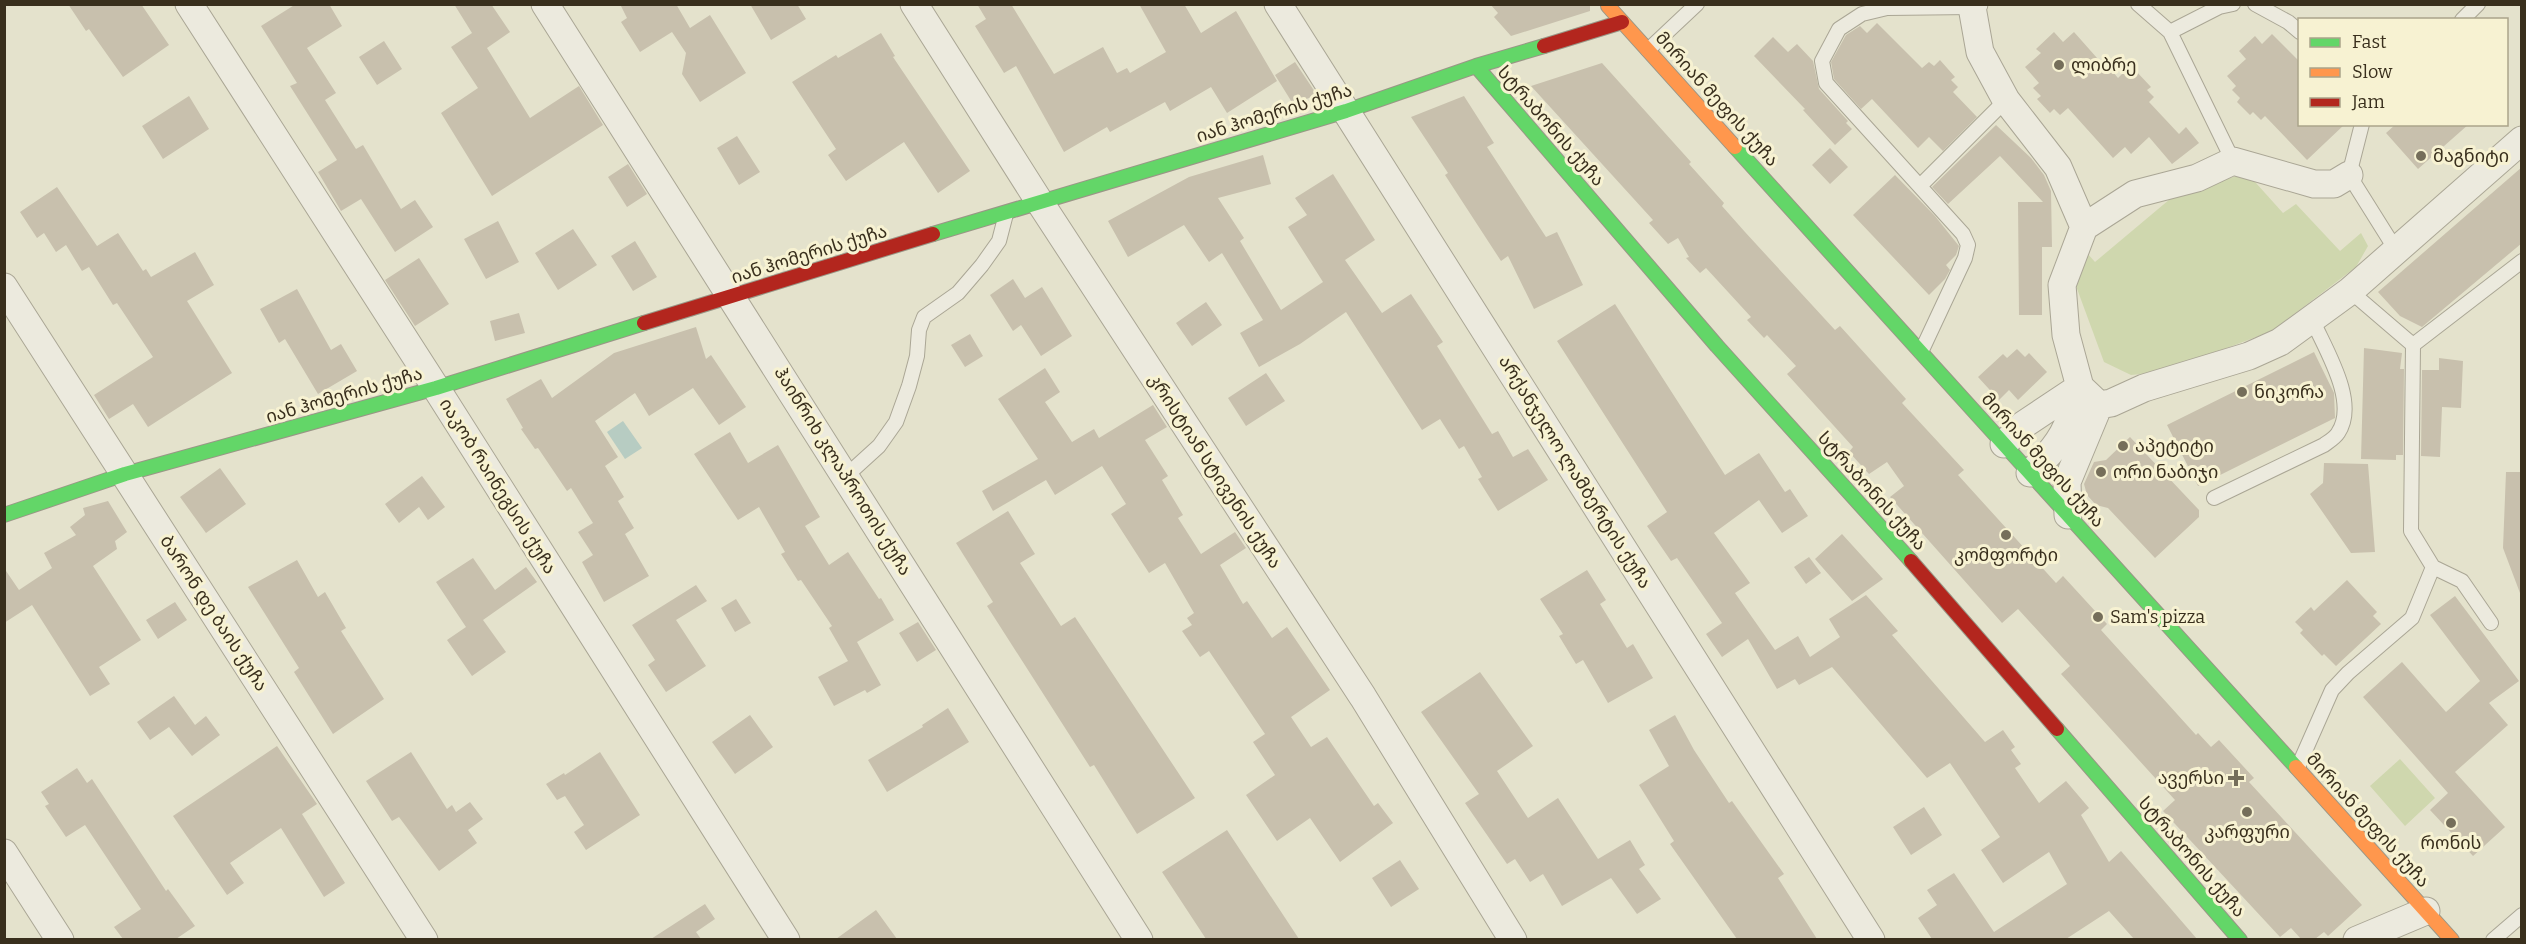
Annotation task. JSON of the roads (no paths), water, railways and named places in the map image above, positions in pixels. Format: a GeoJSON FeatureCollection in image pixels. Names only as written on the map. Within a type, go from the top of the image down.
{"type":"FeatureCollection","features":[{"type":"Feature","properties":{"kind":"street","name":"იაკობ რაინეგსის ქუჩა"},"geometry":{"type":"LineString","coordinates":[[189,4],[786,939]]}},
{"type":"Feature","properties":{"kind":"street","name":"ჰაინრიხ კლაპროთის ქუჩა"},"geometry":{"type":"LineString","coordinates":[[546,4],[1139,939]]}},
{"type":"Feature","properties":{"kind":"street","name":"კრისტიან სტივენის ქუჩა"},"geometry":{"type":"LineString","coordinates":[[914,4],[1039,201],[1363,697],[1514,939]]}},
{"type":"Feature","properties":{"kind":"street","name":"არქანჯელო ლამბერტის ქუჩა"},"geometry":{"type":"LineString","coordinates":[[1278,4],[1871,939]]}},
{"type":"Feature","properties":{"kind":"street","name":"მირიან მეფის ქუჩა"},"geometry":{"type":"LineString","coordinates":[[1607,4],[2452,939]]}},
{"type":"Feature","properties":{"kind":"street"},"geometry":{"type":"LineString","coordinates":[[1973,6],[1980,52],[2006,100],[2058,167],[2084,227]]}},
{"type":"Feature","properties":{"kind":"street","name":"იან ჰომერის ქუჩა"},"geometry":{"type":"LineString","coordinates":[[4,515],[124,474],[436,388],[1006,211],[1346,111],[1476,66],[1622,22]]}},
{"type":"Feature","properties":{"kind":"street","name":"სტრაბონის ქუჩა"},"geometry":{"type":"LineString","coordinates":[[1476,66],[1717,346],[1863,506],[2240,939]]}},
{"type":"Feature","properties":{"kind":"street"},"geometry":{"type":"LineString","coordinates":[[2004,444],[2023,425],[2090,396],[2111,403],[2144,388],[2249,356],[2280,342],[2350,291],[2522,140]]}},
{"type":"Feature","properties":{"kind":"street"},"geometry":{"type":"LineString","coordinates":[[2068,515],[2067,482],[2090,396],[2066,335],[2062,285],[2084,227],[2135,194],[2197,178],[2233,160],[2314,184],[2334,184],[2349,175]]}},
{"type":"Feature","properties":{"kind":"street","name":"ბარონ დე ბაის ქუჩა"},"geometry":{"type":"LineString","coordinates":[[4,287],[424,939]]}},
{"type":"Feature","properties":{"kind":"street"},"geometry":{"type":"LineString","coordinates":[[2030,473],[2050,454],[2090,396]]}},
{"type":"Feature","properties":{"kind":"street"},"geometry":{"type":"LineString","coordinates":[[4,853],[60,939]]}},
{"type":"Feature","properties":{"kind":"street"},"geometry":{"type":"LineString","coordinates":[[2357,939],[2426,911]]}},
{"type":"Feature","properties":{"kind":"lane"},"geometry":{"type":"LineString","coordinates":[[1648,50],[1697,4]]}},
{"type":"Feature","properties":{"kind":"lane"},"geometry":{"type":"LineString","coordinates":[[2138,4],[2170,32],[2233,160]]}},
{"type":"Feature","properties":{"kind":"lane"},"geometry":{"type":"LineString","coordinates":[[2170,32],[2219,7],[2234,4]]}},
{"type":"Feature","properties":{"kind":"lane"},"geometry":{"type":"LineString","coordinates":[[2255,4],[2288,22],[2298,30]]}},
{"type":"Feature","properties":{"kind":"lane"},"geometry":{"type":"LineString","coordinates":[[2464,18],[2478,4]]}},
{"type":"Feature","properties":{"kind":"lane"},"geometry":{"type":"LineString","coordinates":[[1921,352],[1965,258],[1968,245],[1963,234],[1826,83],[1822,61],[1839,29],[1862,14],[1887,8],[1973,6]]}},
{"type":"Feature","properties":{"kind":"lane"},"geometry":{"type":"LineString","coordinates":[[1920,186],[2006,100]]}},
{"type":"Feature","properties":{"kind":"lane"},"geometry":{"type":"LineString","coordinates":[[2361,126],[2349,175],[2396,250]]}},
{"type":"Feature","properties":{"kind":"lane"},"geometry":{"type":"LineString","coordinates":[[846,476],[879,446],[896,422],[909,386],[919,330],[924,317],[957,293],[982,265],[999,241],[1006,211]]}},
{"type":"Feature","properties":{"kind":"lane"},"geometry":{"type":"LineString","coordinates":[[2413,345],[2522,261]]}},
{"type":"Feature","properties":{"kind":"lane"},"geometry":{"type":"LineString","coordinates":[[2350,291],[2413,345]]}},
{"type":"Feature","properties":{"kind":"lane"},"geometry":{"type":"LineString","coordinates":[[2214,498],[2324,445],[2338,434],[2346,409],[2344,392],[2312,319]]}},
{"type":"Feature","properties":{"kind":"lane"},"geometry":{"type":"LineString","coordinates":[[2413,345],[2411,531],[2433,567],[2462,581],[2491,623]]}},
{"type":"Feature","properties":{"kind":"lane"},"geometry":{"type":"LineString","coordinates":[[2298,769],[2332,690],[2348,673],[2412,618],[2433,567]]}},
{"type":"Feature","properties":{"kind":"lane"},"geometry":{"type":"LineString","coordinates":[[2493,939],[2522,915]]}},
{"type":"Feature","properties":{"kind":"place","name":"ლიბრე"},"geometry":{"type":"Point","coordinates":[2059,65]}},
{"type":"Feature","properties":{"kind":"place","name":"მაგნიტი"},"geometry":{"type":"Point","coordinates":[2421,156]}},
{"type":"Feature","properties":{"kind":"place","name":"ნიკორა"},"geometry":{"type":"Point","coordinates":[2242,392]}},
{"type":"Feature","properties":{"kind":"place","name":"აპეტიტი"},"geometry":{"type":"Point","coordinates":[2123,446]}},
{"type":"Feature","properties":{"kind":"place","name":"ორი ნაბიჯი"},"geometry":{"type":"Point","coordinates":[2101,472]}},
{"type":"Feature","properties":{"kind":"place","name":"კომფორტი"},"geometry":{"type":"Point","coordinates":[2006,535]}},
{"type":"Feature","properties":{"kind":"place","name":"Sam's pizza"},"geometry":{"type":"Point","coordinates":[2098,617]}},
{"type":"Feature","properties":{"kind":"place","name":"ავერსი"},"geometry":{"type":"Point","coordinates":[2236,778]}},
{"type":"Feature","properties":{"kind":"place","name":"კარფური"},"geometry":{"type":"Point","coordinates":[2247,812]}},
{"type":"Feature","properties":{"kind":"place","name":"რონის"},"geometry":{"type":"Point","coordinates":[2451,823]}}]}
